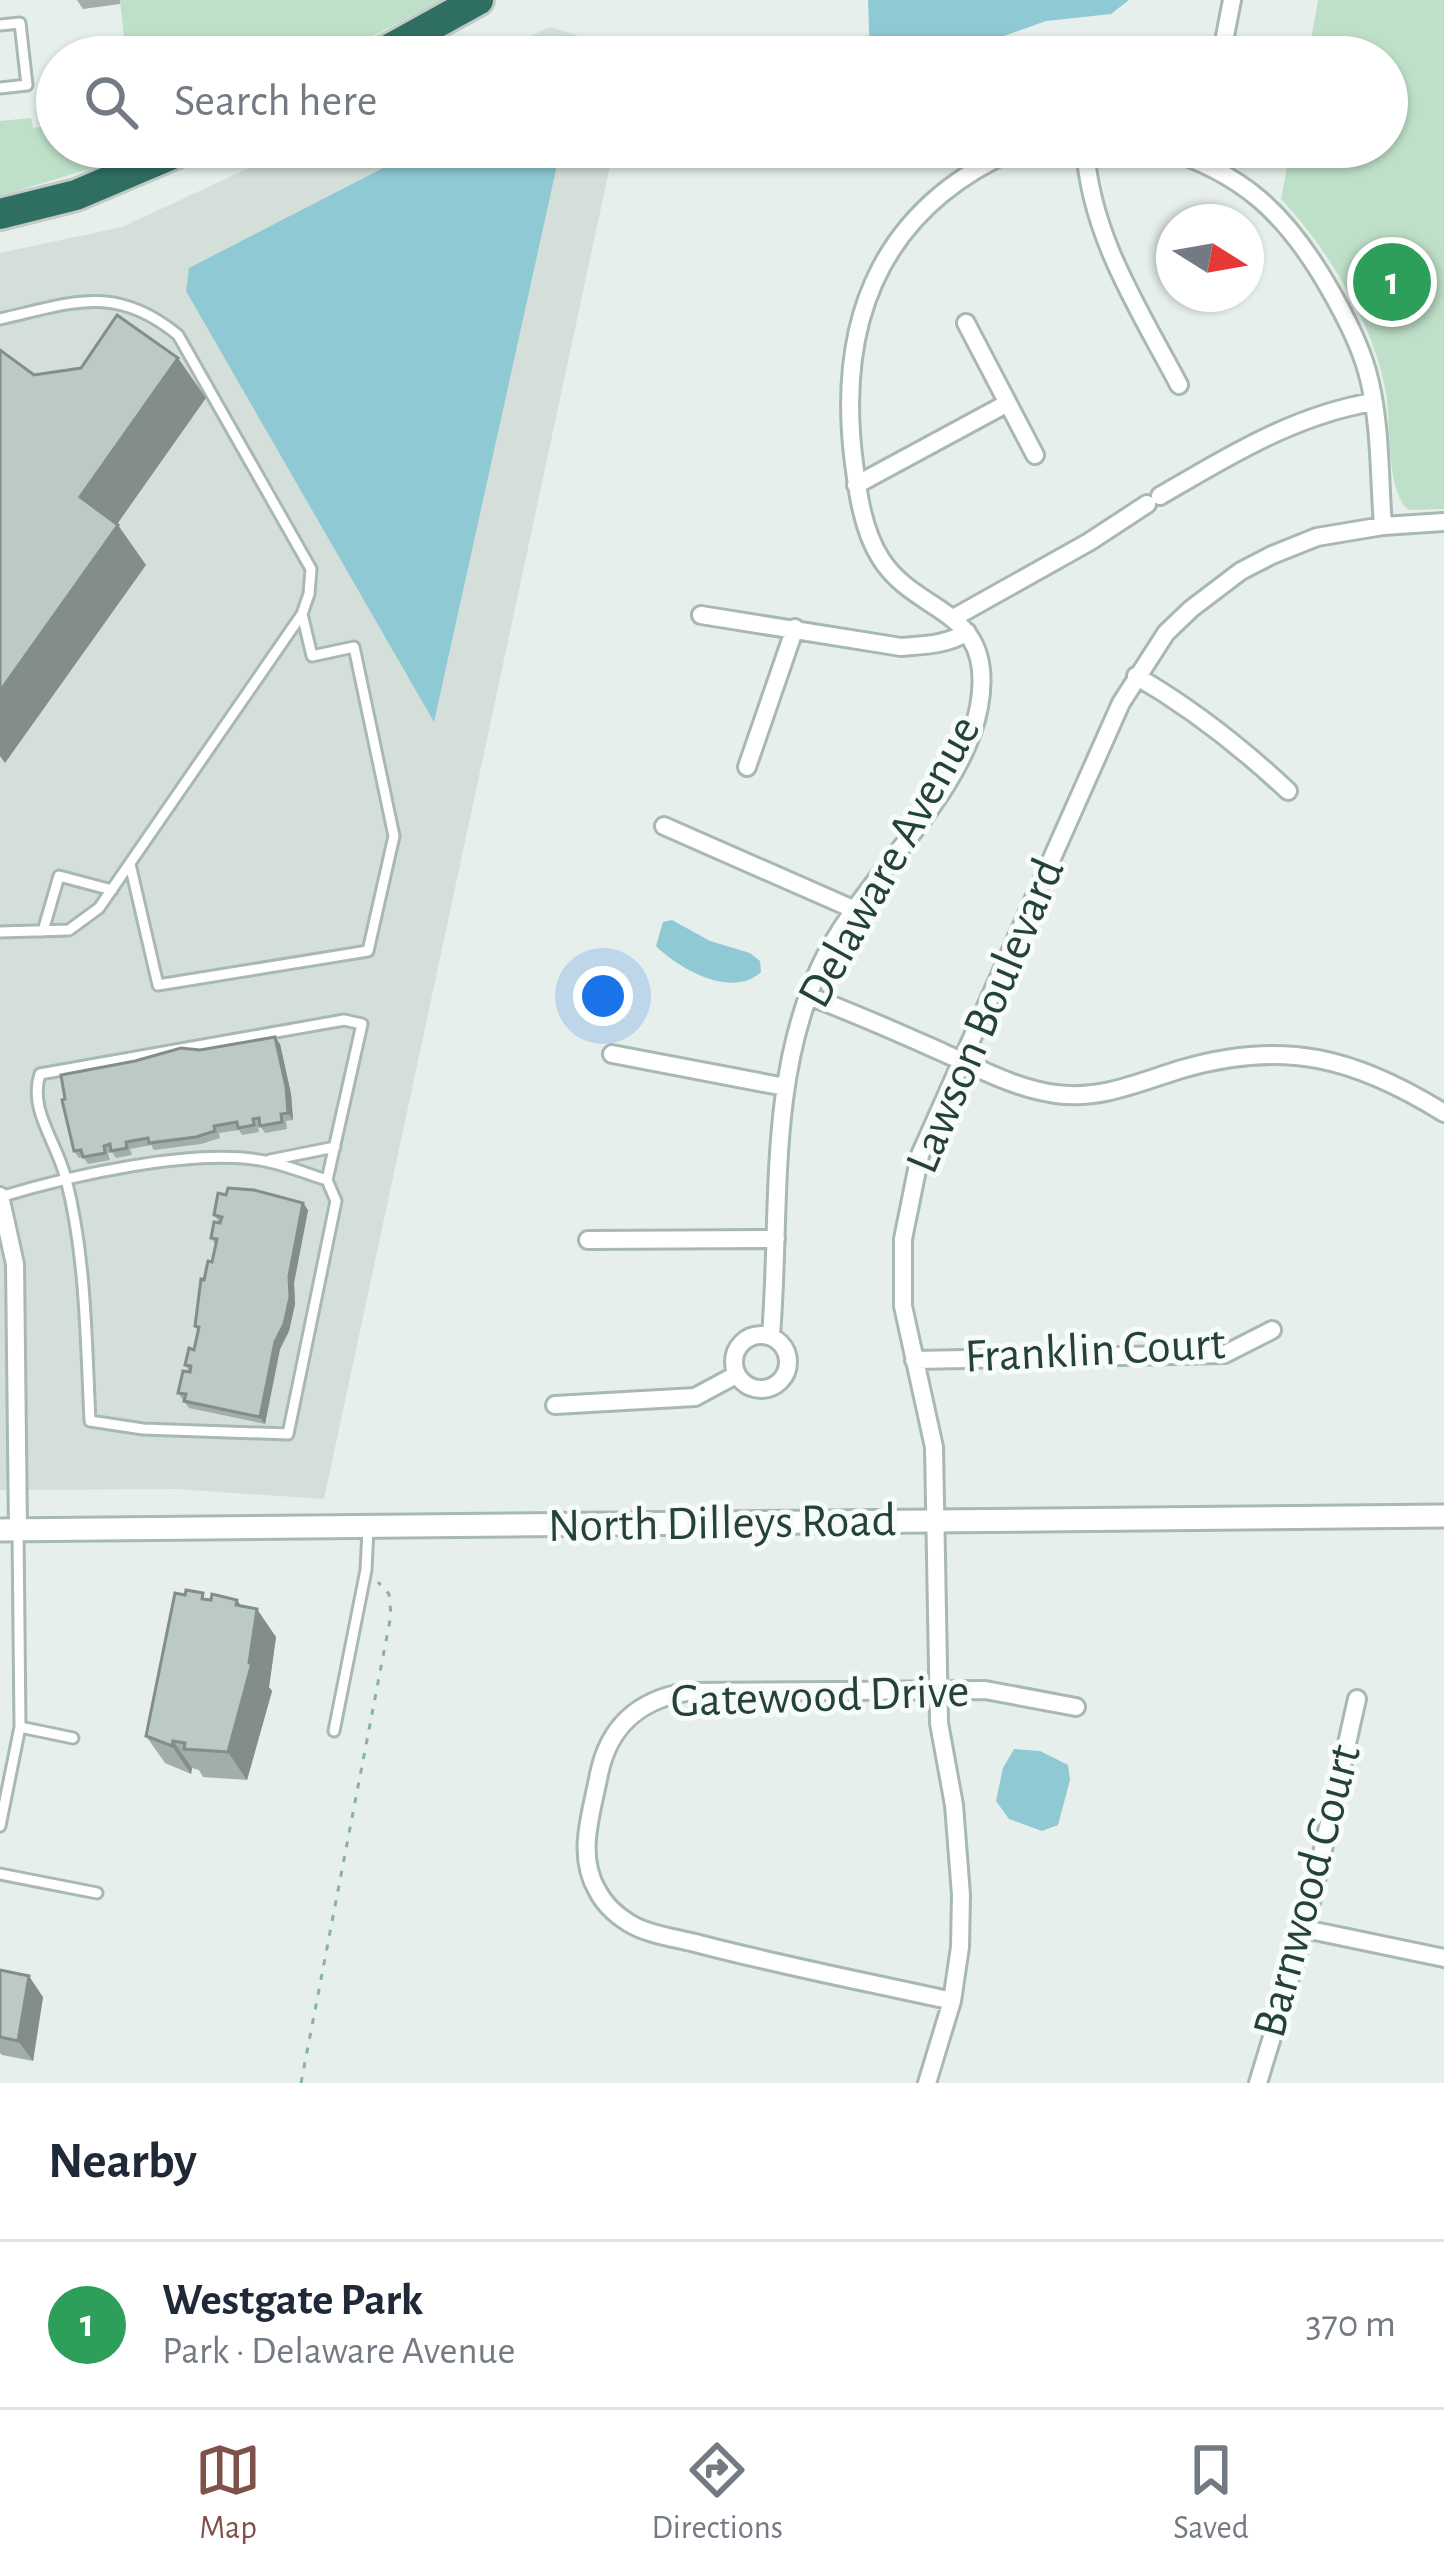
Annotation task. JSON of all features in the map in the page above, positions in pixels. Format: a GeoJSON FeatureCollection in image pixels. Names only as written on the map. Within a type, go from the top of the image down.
{"type":"FeatureCollection","features":[{"type":"Feature","properties":{"kind":"highway"},"geometry":{"type":"LineString","coordinates":[[413,36],[478,0]]}},
{"type":"Feature","properties":{"kind":"highway"},"geometry":{"type":"LineString","coordinates":[[0,214],[76,195],[140,168]]}},
{"type":"Feature","properties":{"kind":"street"},"geometry":{"type":"LineString","coordinates":[[1225,36],[1232,0]]}},
{"type":"Feature","properties":{"kind":"street"},"geometry":{"type":"LineString","coordinates":[[961,625],[906,586],[880,558],[856,485],[850,433],[856,339],[880,267],[902,231],[928,203],[978,168]]}},
{"type":"Feature","properties":{"kind":"street"},"geometry":{"type":"LineString","coordinates":[[1088,168],[1108,249],[1179,385]]}},
{"type":"Feature","properties":{"kind":"street"},"geometry":{"type":"LineString","coordinates":[[1220,168],[1249,188],[1304,245],[1356,340],[1373,401],[1383,526]]}},
{"type":"Feature","properties":{"kind":"street"},"geometry":{"type":"LineString","coordinates":[[966,323],[1035,455]]}},
{"type":"Feature","properties":{"kind":"street"},"geometry":{"type":"LineString","coordinates":[[701,615],[901,647],[956,639],[961,625],[1154,500],[1289,426],[1336,408],[1373,401]]}},
{"type":"Feature","properties":{"kind":"street"},"geometry":{"type":"LineString","coordinates":[[856,485],[1006,404]]}},
{"type":"Feature","properties":{"kind":"street","name":"Lawson Boulevard"},"geometry":{"type":"LineString","coordinates":[[927,2083],[952,2001],[961,1895],[958,1840],[939,1724],[934,1447],[902,1306],[903,1239],[920,1155],[1136,676],[1166,633],[1241,571],[1317,537],[1444,522]]}},
{"type":"Feature","properties":{"kind":"street","name":"Delaware Avenue"},"geometry":{"type":"LineString","coordinates":[[736,1375],[751,1388],[765,1389],[783,1378],[788,1358],[784,1346],[771,1335],[785,1087],[820,966],[853,909],[935,800],[964,748],[981,692],[973,644],[961,625]]}},
{"type":"Feature","properties":{"kind":"street"},"geometry":{"type":"LineString","coordinates":[[747,767],[795,628]]}},
{"type":"Feature","properties":{"kind":"street"},"geometry":{"type":"LineString","coordinates":[[1136,676],[1194,710],[1288,791]]}},
{"type":"Feature","properties":{"kind":"street"},"geometry":{"type":"LineString","coordinates":[[664,826],[853,909]]}},
{"type":"Feature","properties":{"kind":"street"},"geometry":{"type":"LineString","coordinates":[[808,996],[1015,1084],[1055,1094],[1113,1092],[1231,1058],[1276,1055],[1327,1060],[1394,1082],[1444,1113]]}},
{"type":"Feature","properties":{"kind":"street"},"geometry":{"type":"LineString","coordinates":[[612,1054],[785,1087]]}},
{"type":"Feature","properties":{"kind":"street"},"geometry":{"type":"LineString","coordinates":[[0,1196],[15,1264],[9,1530]]}},
{"type":"Feature","properties":{"kind":"street"},"geometry":{"type":"LineString","coordinates":[[588,1240],[776,1239]]}},
{"type":"Feature","properties":{"kind":"street","name":"Franklin Court"},"geometry":{"type":"LineString","coordinates":[[914,1360],[1225,1354],[1272,1330]]}},
{"type":"Feature","properties":{"kind":"street"},"geometry":{"type":"LineString","coordinates":[[555,1405],[695,1397],[736,1375],[735,1354],[744,1341],[771,1335]]}},
{"type":"Feature","properties":{"kind":"street","name":"North Dilleys Road"},"geometry":{"type":"LineString","coordinates":[[9,1530],[1444,1516]]}},
{"type":"Feature","properties":{"kind":"street","name":"Gatewood Drive"},"geometry":{"type":"LineString","coordinates":[[952,2001],[642,1929],[607,1906],[586,1866],[585,1845],[601,1763],[611,1737],[645,1703],[686,1692],[985,1690],[1076,1707]]}},
{"type":"Feature","properties":{"kind":"street","name":"Barnwood Court"},"geometry":{"type":"LineString","coordinates":[[1258,2083],[1305,1929],[1357,1699]]}},
{"type":"Feature","properties":{"kind":"street"},"geometry":{"type":"LineString","coordinates":[[1305,1929],[1444,1958]]}},
{"type":"Feature","properties":{"kind":"lane"},"geometry":{"type":"LineString","coordinates":[[0,25],[20,23],[28,85],[0,88]]}},
{"type":"Feature","properties":{"kind":"lane"},"geometry":{"type":"LineString","coordinates":[[0,319],[64,304],[118,300],[151,312],[178,335],[311,569],[302,614],[99,908],[68,930],[0,932]]}},
{"type":"Feature","properties":{"kind":"lane"},"geometry":{"type":"LineString","coordinates":[[130,863],[158,985],[368,951],[394,836],[354,647],[312,656],[302,614]]}},
{"type":"Feature","properties":{"kind":"lane"},"geometry":{"type":"LineString","coordinates":[[43,931],[59,876],[112,890]]}},
{"type":"Feature","properties":{"kind":"lane"},"geometry":{"type":"LineString","coordinates":[[344,1020],[362,1024],[334,1147],[327,1180],[336,1201],[288,1434],[143,1429],[90,1420],[82,1273],[66,1176],[33,1093],[40,1074],[344,1020]]}},
{"type":"Feature","properties":{"kind":"lane"},"geometry":{"type":"LineString","coordinates":[[265,1161],[334,1147]]}},
{"type":"Feature","properties":{"kind":"lane"},"geometry":{"type":"LineString","coordinates":[[0,1196],[66,1176],[220,1156],[265,1161],[327,1180]]}},
{"type":"Feature","properties":{"kind":"lane"},"geometry":{"type":"LineString","coordinates":[[334,1731],[365,1570],[368,1529]]}},
{"type":"Feature","properties":{"kind":"lane"},"geometry":{"type":"LineString","coordinates":[[0,1826],[20,1727],[9,1530]]}},
{"type":"Feature","properties":{"kind":"lane"},"geometry":{"type":"LineString","coordinates":[[20,1727],[74,1738]]}},
{"type":"Feature","properties":{"kind":"lane"},"geometry":{"type":"LineString","coordinates":[[0,1874],[97,1893]]}},
{"type":"Feature","properties":{"kind":"path"},"geometry":{"type":"LineString","coordinates":[[301,2083],[391,1615],[389,1594],[365,1570]]}},
{"type":"Feature","properties":{"kind":"shaded area"},"geometry":{"type":"Polygon","coordinates":[[[550,27],[579,36],[531,36],[550,27]]]}},
{"type":"Feature","properties":{"kind":"shaded area"},"geometry":{"type":"Polygon","coordinates":[[[249,168],[609,168],[324,1499],[176,1489],[0,1490],[0,253],[122,227],[249,168]]]}},
{"type":"Feature","properties":{"kind":"green space"},"geometry":{"type":"Polygon","coordinates":[[[120,0],[442,0],[373,36],[124,36],[120,0]]]}},
{"type":"Feature","properties":{"kind":"green space"},"geometry":{"type":"Polygon","coordinates":[[[1318,0],[1444,0],[1444,509],[1409,510],[1402,501],[1393,473],[1386,394],[1372,342],[1332,264],[1281,199],[1287,168],[1408,168],[1408,36],[1312,36],[1318,0]]]}},
{"type":"Feature","properties":{"kind":"green space"},"geometry":{"type":"Polygon","coordinates":[[[31,118],[36,128],[36,168],[93,168],[0,196],[0,121],[31,118]]]}},
{"type":"Feature","properties":{"kind":"water"},"geometry":{"type":"Polygon","coordinates":[[[868,0],[1129,0],[1111,14],[1046,21],[1004,36],[869,36],[868,0]]]}},
{"type":"Feature","properties":{"kind":"water"},"geometry":{"type":"Polygon","coordinates":[[[383,168],[556,168],[434,722],[186,291],[189,268],[383,168]]]}},
{"type":"Feature","properties":{"kind":"water"},"geometry":{"type":"Polygon","coordinates":[[[672,920],[710,941],[750,953],[760,961],[761,972],[749,980],[721,982],[678,964],[656,946],[663,922],[672,920]]]}},
{"type":"Feature","properties":{"kind":"water"},"geometry":{"type":"Polygon","coordinates":[[[1014,1749],[1040,1751],[1068,1765],[1070,1780],[1058,1825],[1042,1831],[1009,1819],[996,1801],[1003,1768],[1014,1749]]]}},
{"type":"Feature","properties":{"kind":"building"},"geometry":{"type":"Polygon","coordinates":[[[117,315],[178,358],[80,497],[118,525],[0,691],[0,350],[34,375],[81,368],[117,315]]]}},
{"type":"Feature","properties":{"kind":"building"},"geometry":{"type":"Polygon","coordinates":[[[275,1037],[286,1087],[288,1113],[281,1114],[282,1122],[260,1126],[259,1118],[253,1119],[254,1125],[238,1128],[237,1122],[214,1126],[215,1131],[196,1137],[126,1142],[127,1148],[111,1151],[110,1144],[104,1146],[105,1153],[83,1157],[81,1150],[74,1151],[61,1075],[181,1048],[200,1050],[275,1037]]]}},
{"type":"Feature","properties":{"kind":"building"},"geometry":{"type":"Polygon","coordinates":[[[228,1188],[303,1203],[289,1276],[290,1297],[275,1342],[260,1417],[184,1401],[186,1394],[178,1393],[183,1371],[190,1372],[191,1366],[185,1365],[199,1327],[195,1326],[201,1279],[208,1261],[212,1262],[217,1239],[211,1238],[214,1222],[220,1223],[222,1217],[214,1215],[218,1193],[226,1195],[228,1188]]]}},
{"type":"Feature","properties":{"kind":"building"},"geometry":{"type":"Polygon","coordinates":[[[186,1590],[203,1593],[202,1599],[211,1600],[212,1594],[257,1609],[252,1663],[228,1752],[184,1749],[185,1743],[173,1741],[172,1746],[146,1736],[175,1593],[185,1595],[186,1590]]]}},
{"type":"Feature","properties":{"kind":"building"},"geometry":{"type":"Polygon","coordinates":[[[0,1970],[29,1976],[18,2041],[0,2037],[0,1970]]]}},
{"type":"Feature","properties":{"kind":"place","name":"Westgate Park"},"geometry":{"type":"Point","coordinates":[1392,282]}}]}
